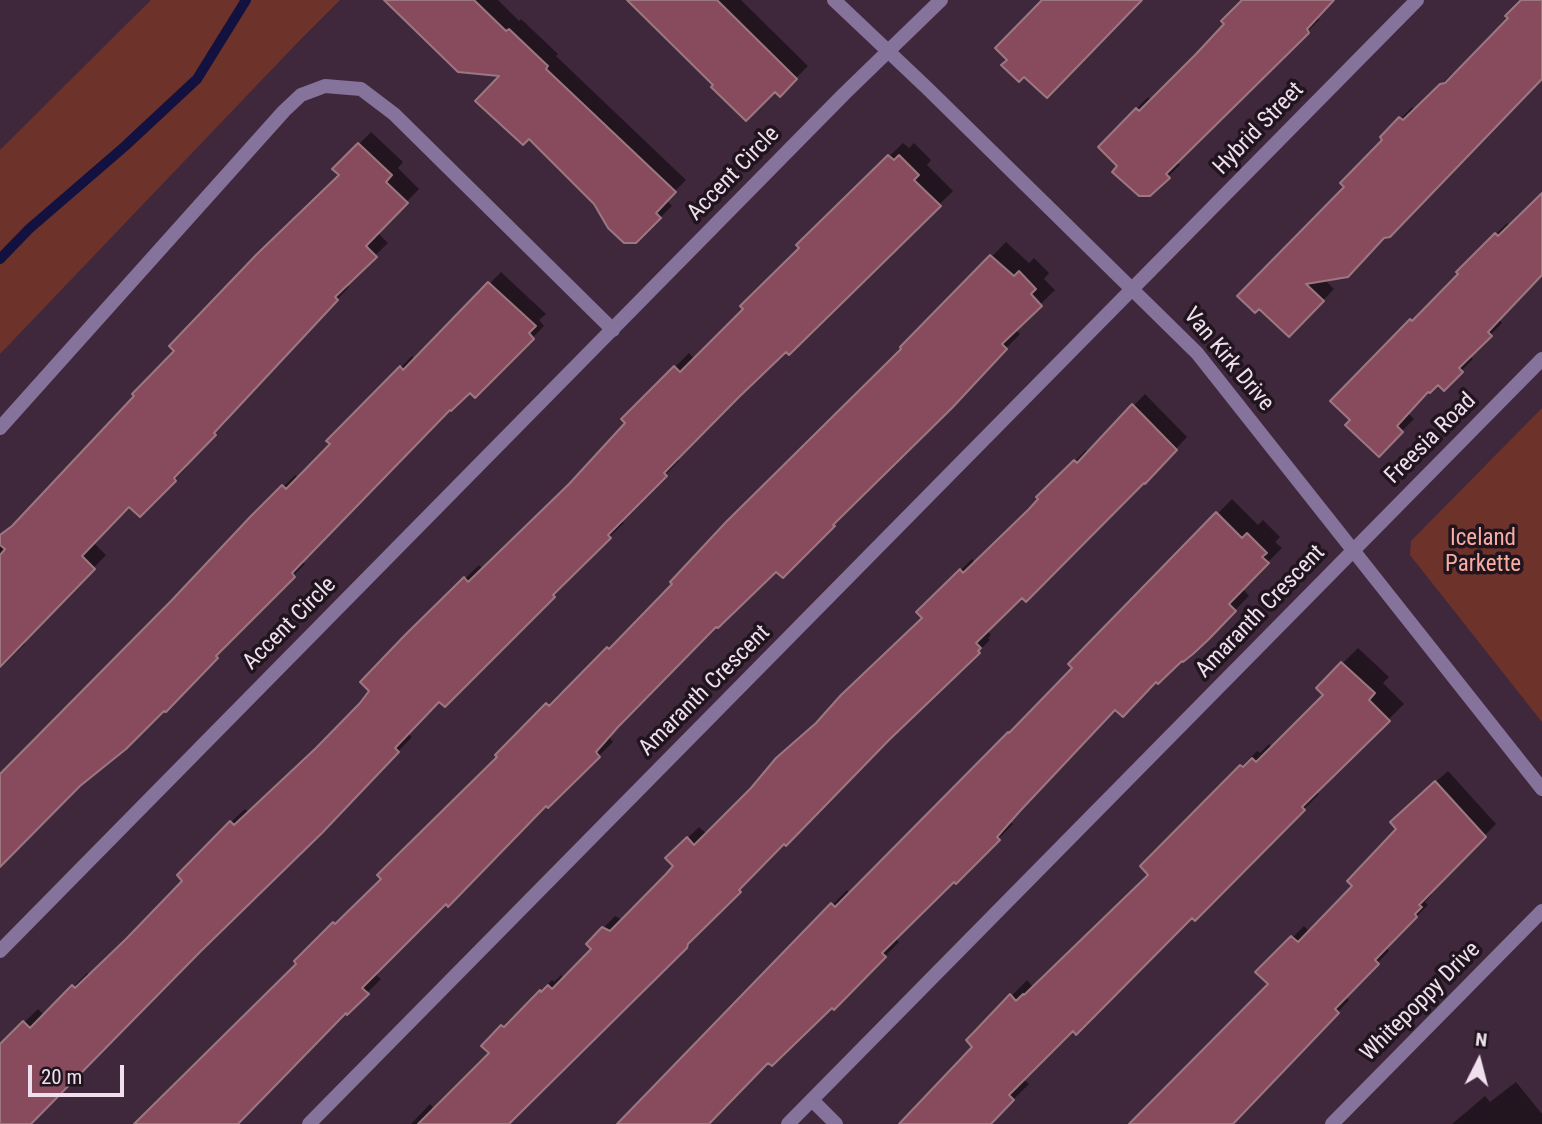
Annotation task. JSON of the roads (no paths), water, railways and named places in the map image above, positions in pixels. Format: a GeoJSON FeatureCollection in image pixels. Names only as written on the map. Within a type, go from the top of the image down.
{"type":"FeatureCollection","features":[{"type":"Feature","properties":{"kind":"street","name":"Van Kirk Drive"},"geometry":{"type":"LineString","coordinates":[[834,0],[1134,289],[1197,354],[1542,789]]}},
{"type":"Feature","properties":{"kind":"street","name":"Accent Circle"},"geometry":{"type":"LineString","coordinates":[[0,951],[844,94],[941,0]]}},
{"type":"Feature","properties":{"kind":"street","name":"Hybrid Street"},"geometry":{"type":"LineString","coordinates":[[1134,289],[1417,0]]}},
{"type":"Feature","properties":{"kind":"street"},"geometry":{"type":"LineString","coordinates":[[0,428],[284,111],[301,96],[325,86],[361,89],[394,114],[613,330]]}},
{"type":"Feature","properties":{"kind":"street","name":"Amaranth Crescent"},"geometry":{"type":"LineString","coordinates":[[309,1124],[1134,289]]}},
{"type":"Feature","properties":{"kind":"street","name":"Freesia Road"},"geometry":{"type":"LineString","coordinates":[[1353,551],[1542,359]]}},
{"type":"Feature","properties":{"kind":"street","name":"Amaranth Crescent"},"geometry":{"type":"LineString","coordinates":[[788,1124],[1353,551]]}},
{"type":"Feature","properties":{"kind":"street","name":"Whitepoppy Drive"},"geometry":{"type":"LineString","coordinates":[[1336,1123],[1542,912]]}},
{"type":"Feature","properties":{"kind":"street"},"geometry":{"type":"LineString","coordinates":[[812,1100],[836,1124]]}},
{"type":"Feature","properties":{"kind":"waterway"},"geometry":{"type":"LineString","coordinates":[[0,259],[29,229],[124,147],[197,79],[246,0]]}},
{"type":"Feature","properties":{"kind":"park label","name":"Iceland Parkette"},"geometry":{"type":"Point","coordinates":[1483,552]}}]}
